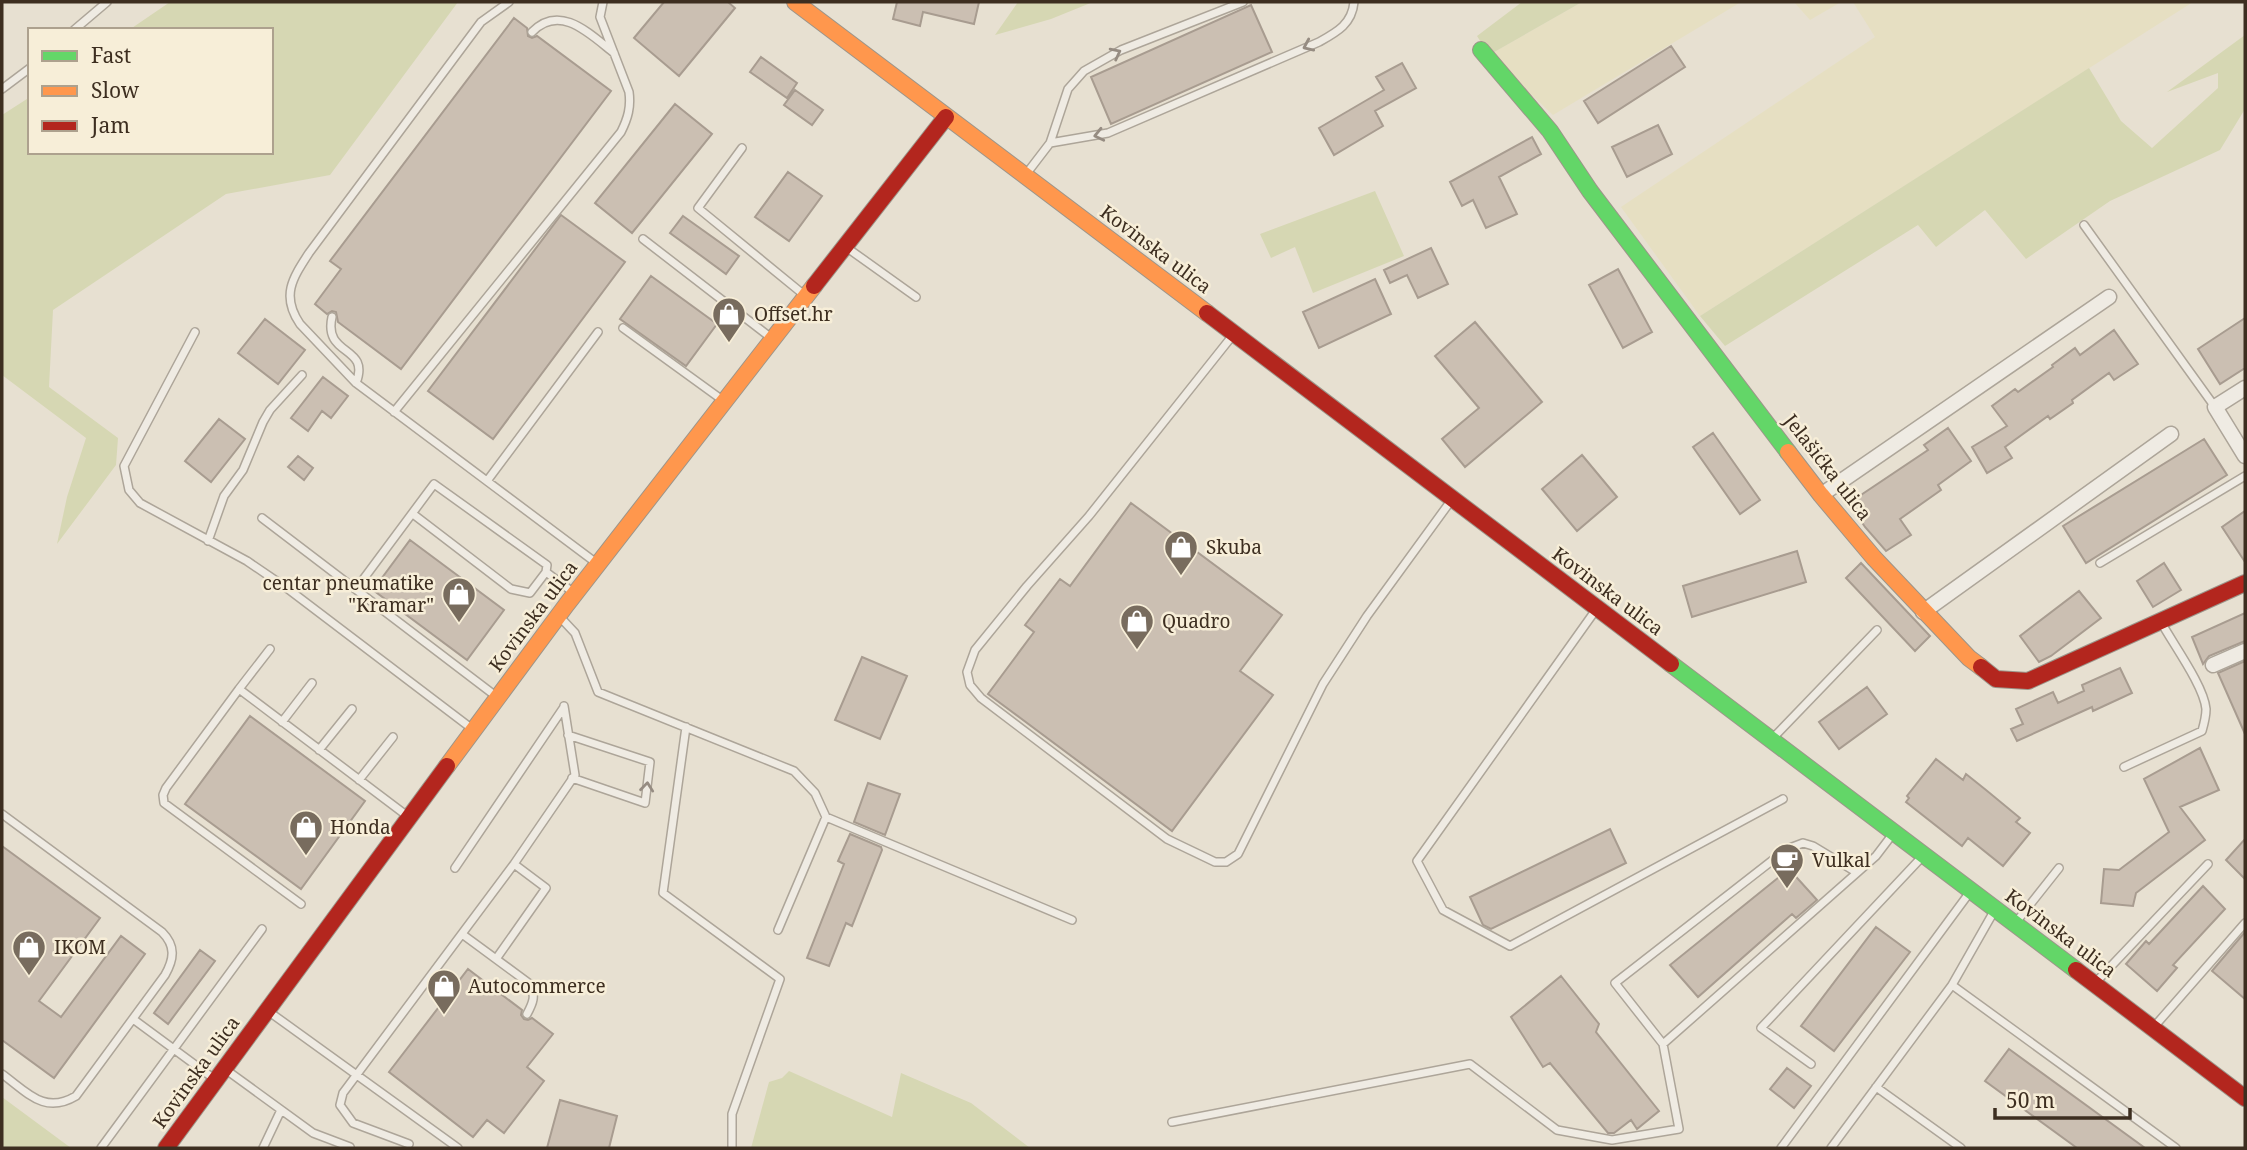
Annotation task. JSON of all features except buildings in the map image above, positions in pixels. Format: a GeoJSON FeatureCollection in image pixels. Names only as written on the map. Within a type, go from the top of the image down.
{"type":"FeatureCollection","features":[{"type":"Feature","properties":{"kind":"street","name":"Kovinska ulica"},"geometry":{"type":"LineString","coordinates":[[795,2],[2245,1098]]}},
{"type":"Feature","properties":{"kind":"street"},"geometry":{"type":"LineString","coordinates":[[816,18],[822,2]]}},
{"type":"Feature","properties":{"kind":"street","name":"Jelašićka ulica"},"geometry":{"type":"LineString","coordinates":[[1481,50],[1550,131],[1590,191],[1821,495],[1923,612],[1969,658],[1996,679],[2028,681],[2245,583]]}},
{"type":"Feature","properties":{"kind":"street","name":"Kovinska ulica"},"geometry":{"type":"LineString","coordinates":[[166,1148],[575,594],[946,117]]}},
{"type":"Feature","properties":{"kind":"street"},"geometry":{"type":"LineString","coordinates":[[1821,495],[2109,297]]}},
{"type":"Feature","properties":{"kind":"street"},"geometry":{"type":"LineString","coordinates":[[2245,388],[2215,407],[2245,456]]}},
{"type":"Feature","properties":{"kind":"street"},"geometry":{"type":"LineString","coordinates":[[1923,612],[2171,434]]}},
{"type":"Feature","properties":{"kind":"street"},"geometry":{"type":"LineString","coordinates":[[2213,665],[2245,651]]}},
{"type":"Feature","properties":{"kind":"lane"},"geometry":{"type":"LineString","coordinates":[[76,28],[107,2]]}},
{"type":"Feature","properties":{"kind":"lane"},"geometry":{"type":"LineString","coordinates":[[509,2],[481,22],[309,253],[294,276],[289,293],[293,313],[310,336],[356,383],[598,564]]}},
{"type":"Feature","properties":{"kind":"lane"},"geometry":{"type":"LineString","coordinates":[[394,412],[621,131],[627,120],[629,92],[600,18],[603,2]]}},
{"type":"Feature","properties":{"kind":"lane"},"geometry":{"type":"LineString","coordinates":[[1025,177],[1050,143],[1068,89],[1084,71],[1121,50],[1243,2]]}},
{"type":"Feature","properties":{"kind":"lane"},"geometry":{"type":"LineString","coordinates":[[1050,143],[1108,133],[1319,42],[1341,30],[1350,18],[1354,2]]}},
{"type":"Feature","properties":{"kind":"lane"},"geometry":{"type":"LineString","coordinates":[[532,32],[540,23],[550,19],[563,20],[591,35],[615,54]]}},
{"type":"Feature","properties":{"kind":"lane"},"geometry":{"type":"LineString","coordinates":[[2,89],[28,70]]}},
{"type":"Feature","properties":{"kind":"lane"},"geometry":{"type":"LineString","coordinates":[[742,148],[698,208],[807,296]]}},
{"type":"Feature","properties":{"kind":"lane"},"geometry":{"type":"LineString","coordinates":[[2084,225],[2215,407]]}},
{"type":"Feature","properties":{"kind":"lane"},"geometry":{"type":"LineString","coordinates":[[643,240],[773,340]]}},
{"type":"Feature","properties":{"kind":"lane"},"geometry":{"type":"LineString","coordinates":[[846,246],[916,297]]}},
{"type":"Feature","properties":{"kind":"lane"},"geometry":{"type":"LineString","coordinates":[[332,317],[329,330],[332,339],[359,364],[360,373],[356,383]]}},
{"type":"Feature","properties":{"kind":"lane"},"geometry":{"type":"LineString","coordinates":[[623,328],[725,402]]}},
{"type":"Feature","properties":{"kind":"lane"},"geometry":{"type":"LineString","coordinates":[[195,332],[124,466],[129,490],[140,503],[247,561],[288,589],[474,730]]}},
{"type":"Feature","properties":{"kind":"lane"},"geometry":{"type":"LineString","coordinates":[[487,481],[598,332]]}},
{"type":"Feature","properties":{"kind":"lane"},"geometry":{"type":"LineString","coordinates":[[1233,334],[1089,516],[975,650],[967,672],[971,685],[981,698],[1167,839],[1215,862],[1226,862],[1238,854],[1323,684],[1367,616],[1452,500]]}},
{"type":"Feature","properties":{"kind":"lane"},"geometry":{"type":"LineString","coordinates":[[208,541],[224,496],[243,470],[263,422],[270,410],[302,375]]}},
{"type":"Feature","properties":{"kind":"lane"},"geometry":{"type":"LineString","coordinates":[[2100,563],[2245,476]]}},
{"type":"Feature","properties":{"kind":"lane"},"geometry":{"type":"LineString","coordinates":[[356,589],[434,484],[547,565],[546,572],[530,593],[510,589],[413,514]]}},
{"type":"Feature","properties":{"kind":"lane"},"geometry":{"type":"LineString","coordinates":[[262,518],[498,698]]}},
{"type":"Feature","properties":{"kind":"lane"},"geometry":{"type":"LineString","coordinates":[[546,572],[575,594]]}},
{"type":"Feature","properties":{"kind":"lane"},"geometry":{"type":"LineString","coordinates":[[1597,608],[1417,861],[1443,910],[1510,946],[1783,799]]}},
{"type":"Feature","properties":{"kind":"lane"},"geometry":{"type":"LineString","coordinates":[[559,616],[575,633],[598,692],[794,771],[815,793],[826,817],[1072,920]]}},
{"type":"Feature","properties":{"kind":"lane"},"geometry":{"type":"LineString","coordinates":[[2124,767],[2202,731],[2205,720],[2206,709],[2201,691],[2161,621]]}},
{"type":"Feature","properties":{"kind":"lane"},"geometry":{"type":"LineString","coordinates":[[1771,739],[1877,630]]}},
{"type":"Feature","properties":{"kind":"lane"},"geometry":{"type":"LineString","coordinates":[[270,649],[166,788],[164,803],[302,904]]}},
{"type":"Feature","properties":{"kind":"lane"},"geometry":{"type":"LineString","coordinates":[[282,722],[312,683]]}},
{"type":"Feature","properties":{"kind":"lane"},"geometry":{"type":"LineString","coordinates":[[239,689],[410,818]]}},
{"type":"Feature","properties":{"kind":"lane"},"geometry":{"type":"LineString","coordinates":[[409,1144],[353,1123],[340,1105],[343,1093],[514,864],[575,775],[564,706],[455,867]]}},
{"type":"Feature","properties":{"kind":"lane"},"geometry":{"type":"LineString","coordinates":[[319,750],[352,709]]}},
{"type":"Feature","properties":{"kind":"lane"},"geometry":{"type":"LineString","coordinates":[[686,727],[663,893],[780,979],[732,1114],[733,1148]]}},
{"type":"Feature","properties":{"kind":"lane"},"geometry":{"type":"LineString","coordinates":[[568,735],[650,762],[645,803],[572,778]]}},
{"type":"Feature","properties":{"kind":"lane"},"geometry":{"type":"LineString","coordinates":[[359,780],[393,737]]}},
{"type":"Feature","properties":{"kind":"lane"},"geometry":{"type":"LineString","coordinates":[[2,814],[168,938],[172,945],[171,964],[82,1089],[68,1101],[47,1104],[39,1101],[2,1074]]}},
{"type":"Feature","properties":{"kind":"lane"},"geometry":{"type":"LineString","coordinates":[[778,930],[826,817]]}},
{"type":"Feature","properties":{"kind":"lane"},"geometry":{"type":"LineString","coordinates":[[1663,1044],[1876,856],[1895,832]]}},
{"type":"Feature","properties":{"kind":"lane"},"geometry":{"type":"LineString","coordinates":[[1172,1122],[1470,1064],[1558,1130],[1612,1140],[1679,1129],[1663,1044],[1615,983],[1787,849],[1803,843],[1814,846],[1856,872]]}},
{"type":"Feature","properties":{"kind":"lane"},"geometry":{"type":"LineString","coordinates":[[1811,1064],[1760,1028],[1924,855]]}},
{"type":"Feature","properties":{"kind":"lane"},"geometry":{"type":"LineString","coordinates":[[496,959],[546,888],[514,864]]}},
{"type":"Feature","properties":{"kind":"lane"},"geometry":{"type":"LineString","coordinates":[[2094,984],[2207,864]]}},
{"type":"Feature","properties":{"kind":"lane"},"geometry":{"type":"LineString","coordinates":[[2014,924],[2059,867]]}},
{"type":"Feature","properties":{"kind":"lane"},"geometry":{"type":"LineString","coordinates":[[1782,1148],[1971,891]]}},
{"type":"Feature","properties":{"kind":"lane"},"geometry":{"type":"LineString","coordinates":[[1831,1148],[1952,985],[1995,910]]}},
{"type":"Feature","properties":{"kind":"lane"},"geometry":{"type":"LineString","coordinates":[[2153,1029],[2245,923]]}},
{"type":"Feature","properties":{"kind":"lane"},"geometry":{"type":"LineString","coordinates":[[101,1148],[262,929]]}},
{"type":"Feature","properties":{"kind":"lane"},"geometry":{"type":"LineString","coordinates":[[462,934],[530,984],[534,993],[533,1003],[527,1014]]}},
{"type":"Feature","properties":{"kind":"lane"},"geometry":{"type":"LineString","coordinates":[[1952,985],[2176,1148]]}},
{"type":"Feature","properties":{"kind":"lane"},"geometry":{"type":"LineString","coordinates":[[268,1010],[458,1148]]}},
{"type":"Feature","properties":{"kind":"lane"},"geometry":{"type":"LineString","coordinates":[[133,1019],[175,1049],[281,1110],[313,1133],[350,1147]]}},
{"type":"Feature","properties":{"kind":"lane"},"geometry":{"type":"LineString","coordinates":[[1876,1087],[1961,1148]]}},
{"type":"Feature","properties":{"kind":"lane"},"geometry":{"type":"LineString","coordinates":[[263,1148],[281,1110]]}},
{"type":"Feature","properties":{"kind":"shaded area"},"geometry":{"type":"Polygon","coordinates":[[[1582,2],[1741,2],[1553,115],[1489,55],[1582,2]]]}},
{"type":"Feature","properties":{"kind":"shaded area"},"geometry":{"type":"Polygon","coordinates":[[[1794,2],[1841,2],[1810,20],[1794,2]]]}},
{"type":"Feature","properties":{"kind":"shaded area"},"geometry":{"type":"Polygon","coordinates":[[[1853,2],[2193,2],[1700,316],[1621,207],[1875,37],[1853,2]]]}},
{"type":"Feature","properties":{"kind":"green space"},"geometry":{"type":"Polygon","coordinates":[[[170,2],[458,2],[330,175],[226,194],[53,310],[49,387],[118,438],[116,465],[57,544],[67,497],[86,438],[2,375],[2,115],[28,98],[28,154],[273,154],[273,28],[132,28],[170,2]]]}},
{"type":"Feature","properties":{"kind":"green space"},"geometry":{"type":"Polygon","coordinates":[[[1018,2],[1093,2],[1051,19],[995,35],[1018,2]]]}},
{"type":"Feature","properties":{"kind":"green space"},"geometry":{"type":"Polygon","coordinates":[[[1522,2],[1582,2],[1489,55],[1477,36],[1522,2]]]}},
{"type":"Feature","properties":{"kind":"green space"},"geometry":{"type":"Polygon","coordinates":[[[2245,35],[2245,109],[2220,150],[2110,201],[2026,259],[1985,210],[1936,247],[1918,225],[1725,346],[1700,316],[2089,68],[2121,121],[2152,148],[2218,88],[2218,73],[2167,92],[2245,35]]]}},
{"type":"Feature","properties":{"kind":"green space"},"geometry":{"type":"Polygon","coordinates":[[[1375,191],[1404,256],[1313,293],[1295,247],[1271,258],[1260,234],[1375,191]]]}},
{"type":"Feature","properties":{"kind":"green space"},"geometry":{"type":"Polygon","coordinates":[[[789,1071],[892,1117],[901,1073],[971,1103],[1030,1148],[751,1148],[769,1082],[782,1078],[789,1071]]]}},
{"type":"Feature","properties":{"kind":"green space"},"geometry":{"type":"Polygon","coordinates":[[[2,1097],[71,1148],[2,1148],[2,1097]]]}},
{"type":"Feature","properties":{"kind":"traffic: fast"},"geometry":{"type":"LineString","coordinates":[[1481,50],[1550,131],[1590,191],[1788,452]]}},
{"type":"Feature","properties":{"kind":"traffic: fast"},"geometry":{"type":"LineString","coordinates":[[1671,664],[2076,970]]}},
{"type":"Feature","properties":{"kind":"traffic: slow"},"geometry":{"type":"LineString","coordinates":[[795,2],[1207,313]]}},
{"type":"Feature","properties":{"kind":"traffic: slow"},"geometry":{"type":"LineString","coordinates":[[447,766],[567,604],[814,286]]}},
{"type":"Feature","properties":{"kind":"traffic: slow"},"geometry":{"type":"LineString","coordinates":[[1788,452],[1874,558],[1969,658],[1981,667]]}},
{"type":"Feature","properties":{"kind":"traffic: jam"},"geometry":{"type":"LineString","coordinates":[[814,286],[946,117]]}},
{"type":"Feature","properties":{"kind":"traffic: jam"},"geometry":{"type":"LineString","coordinates":[[1207,313],[1671,664]]}},
{"type":"Feature","properties":{"kind":"traffic: jam"},"geometry":{"type":"LineString","coordinates":[[1981,667],[1996,679],[2028,681],[2245,583]]}},
{"type":"Feature","properties":{"kind":"traffic: jam"},"geometry":{"type":"LineString","coordinates":[[166,1148],[447,766]]}},
{"type":"Feature","properties":{"kind":"traffic: jam"},"geometry":{"type":"LineString","coordinates":[[2076,970],[2245,1098]]}},
{"type":"Feature","properties":{"kind":"place","name":"Offset.hr"},"geometry":{"type":"Point","coordinates":[729,344]}},
{"type":"Feature","properties":{"kind":"place","name":"Skuba"},"geometry":{"type":"Point","coordinates":[1181,577]}},
{"type":"Feature","properties":{"kind":"place","name":"centar pneumatike \"Kramar\""},"geometry":{"type":"Point","coordinates":[459,624]}},
{"type":"Feature","properties":{"kind":"place","name":"Quadro"},"geometry":{"type":"Point","coordinates":[1137,651]}},
{"type":"Feature","properties":{"kind":"place","name":"Honda"},"geometry":{"type":"Point","coordinates":[306,857]}},
{"type":"Feature","properties":{"kind":"place","name":"Vulkal"},"geometry":{"type":"Point","coordinates":[1787,890]}},
{"type":"Feature","properties":{"kind":"place","name":"IKOM"},"geometry":{"type":"Point","coordinates":[29,977]}},
{"type":"Feature","properties":{"kind":"place","name":"Autocommerce"},"geometry":{"type":"Point","coordinates":[444,1016]}}]}
